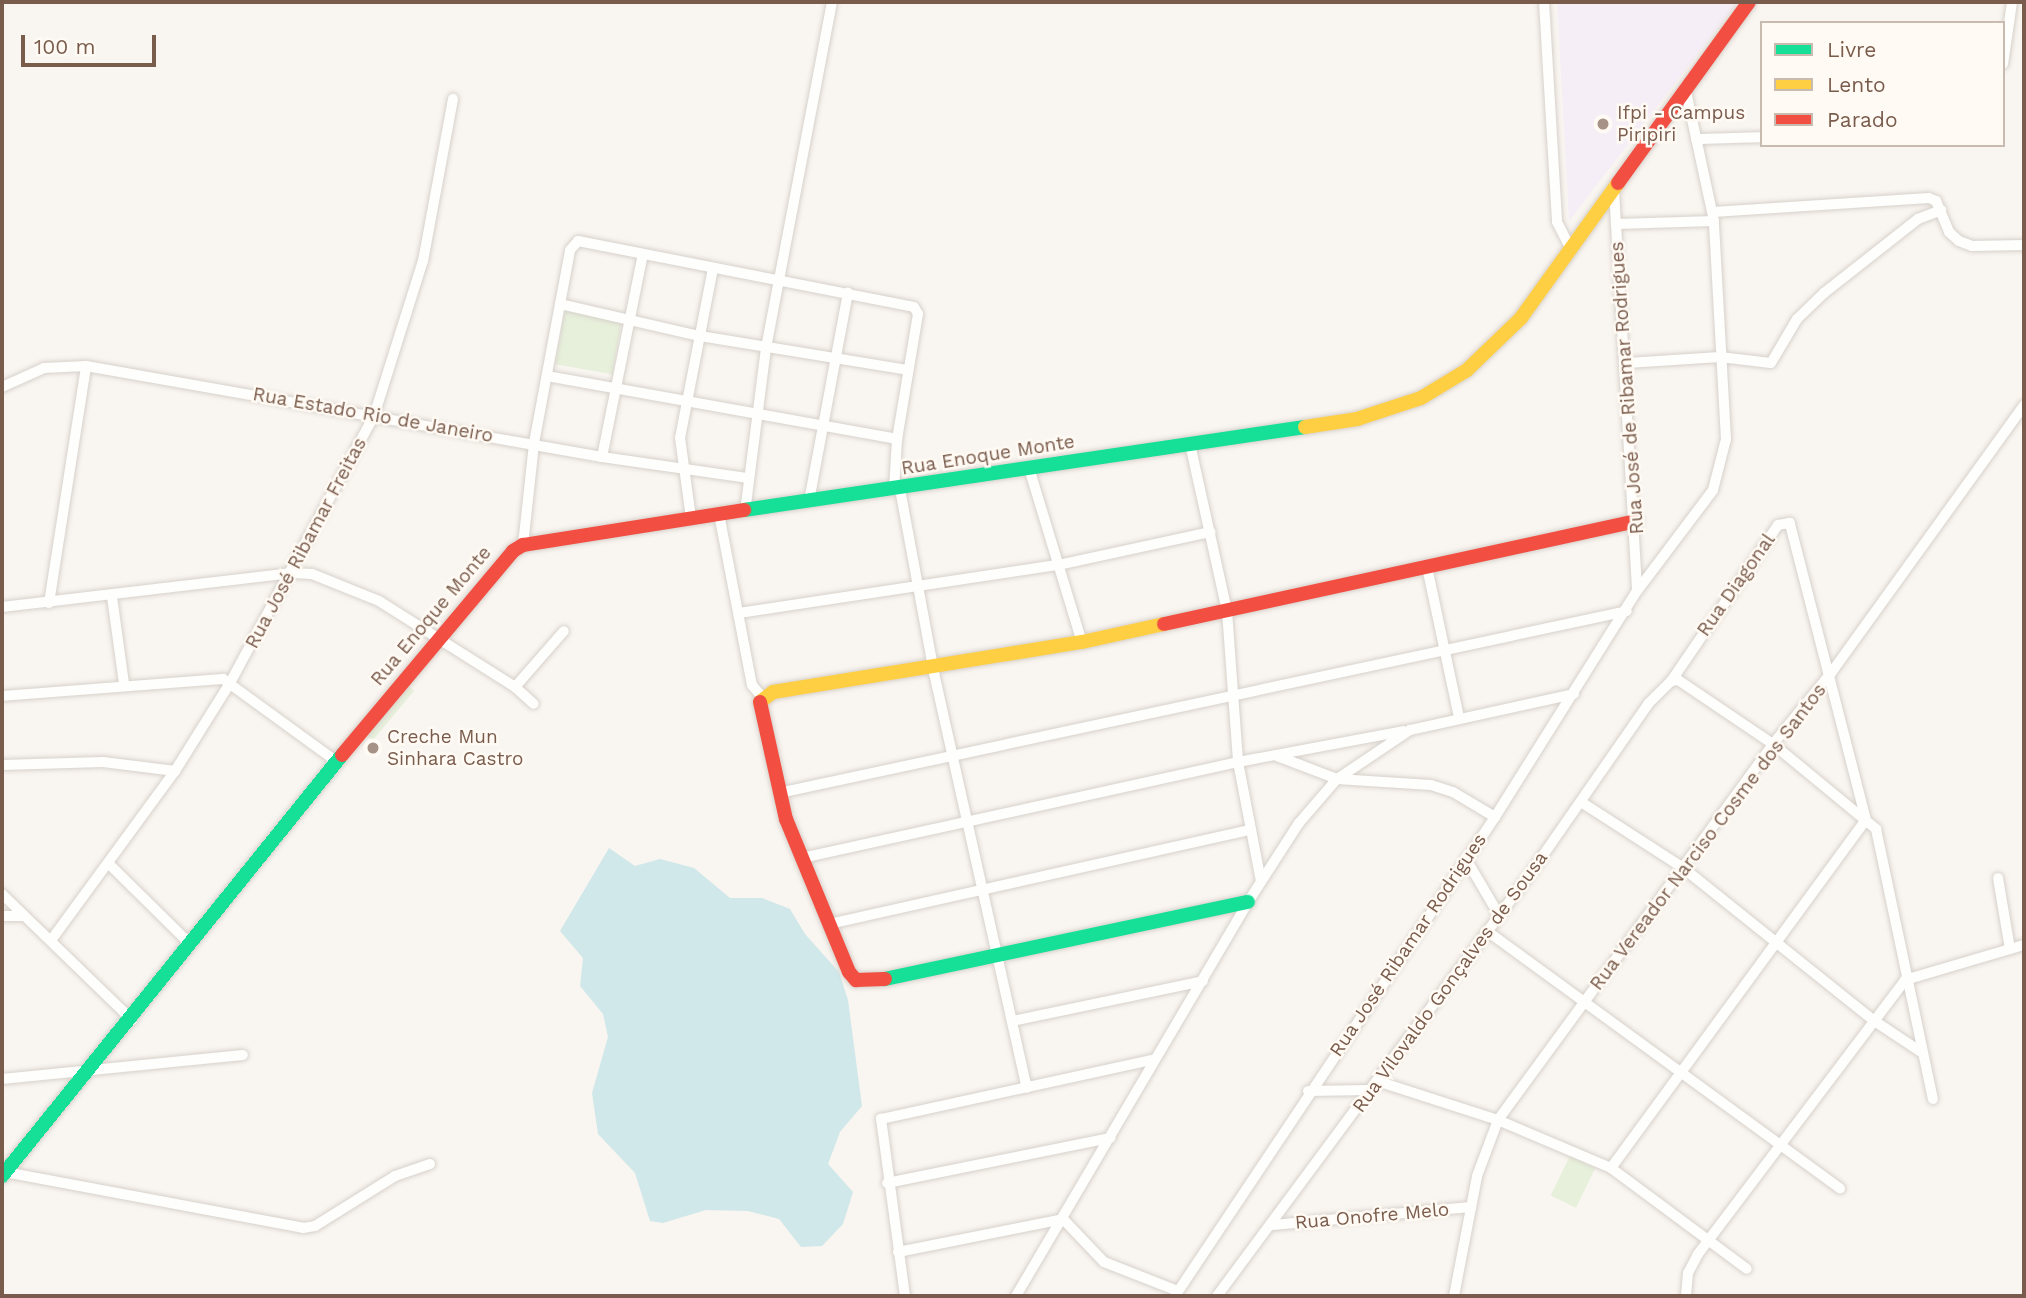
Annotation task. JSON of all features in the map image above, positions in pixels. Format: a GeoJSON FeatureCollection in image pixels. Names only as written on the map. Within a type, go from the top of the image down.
{"type":"FeatureCollection","features":[{"type":"Feature","properties":{"kind":"main road","name":"Rua Enoque Monte"},"geometry":{"type":"LineString","coordinates":[[4,1175],[91,1071],[336,761],[492,570],[523,545],[1380,414],[1421,398],[1467,370],[1507,335],[1749,2]]}},
{"type":"Feature","properties":{"kind":"main road"},"geometry":{"type":"LineString","coordinates":[[1248,902],[863,982],[849,972],[802,858],[779,793],[758,708],[762,697],[1082,642],[1636,522]]}},
{"type":"Feature","properties":{"kind":"street"},"geometry":{"type":"LineString","coordinates":[[745,512],[766,348],[832,2]]}},
{"type":"Feature","properties":{"kind":"street"},"geometry":{"type":"LineString","coordinates":[[1544,2],[1557,222],[1570,248]]}},
{"type":"Feature","properties":{"kind":"street"},"geometry":{"type":"LineString","coordinates":[[2005,50],[2012,2]]}},
{"type":"Feature","properties":{"kind":"street","name":"Rua José Ribamar Rodrigues"},"geometry":{"type":"LineString","coordinates":[[1177,1293],[1308,1091],[1495,817],[1627,611],[1637,591],[1713,490],[1721,468],[1726,439],[1713,216],[1685,87]]}},
{"type":"Feature","properties":{"kind":"street","name":"Rua José Ribamar Freitas"},"geometry":{"type":"LineString","coordinates":[[52,939],[110,865],[175,771],[230,683],[292,573],[374,416],[423,261],[453,99]]}},
{"type":"Feature","properties":{"kind":"street"},"geometry":{"type":"LineString","coordinates":[[1696,139],[1760,137]]}},
{"type":"Feature","properties":{"kind":"street","name":"Rua José de Ribamar Rodrigues"},"geometry":{"type":"LineString","coordinates":[[1614,186],[1627,363],[1637,591]]}},
{"type":"Feature","properties":{"kind":"street"},"geometry":{"type":"LineString","coordinates":[[1616,224],[1921,197],[1936,201],[1949,232],[1959,241],[1972,246],[2024,245]]}},
{"type":"Feature","properties":{"kind":"street"},"geometry":{"type":"LineString","coordinates":[[1627,363],[1720,357],[1771,363],[1797,319],[1824,293],[1918,219],[1941,210]]}},
{"type":"Feature","properties":{"kind":"street"},"geometry":{"type":"LineString","coordinates":[[523,545],[534,443],[560,304],[575,242],[908,303],[917,310],[897,439],[897,489],[952,756],[1027,1088]]}},
{"type":"Feature","properties":{"kind":"street"},"geometry":{"type":"LineString","coordinates":[[602,457],[643,254]]}},
{"type":"Feature","properties":{"kind":"street"},"geometry":{"type":"LineString","coordinates":[[691,518],[681,468],[680,438],[713,268]]}},
{"type":"Feature","properties":{"kind":"street"},"geometry":{"type":"LineString","coordinates":[[809,501],[848,293]]}},
{"type":"Feature","properties":{"kind":"street"},"geometry":{"type":"LineString","coordinates":[[560,304],[699,336],[907,370]]}},
{"type":"Feature","properties":{"kind":"street"},"geometry":{"type":"LineString","coordinates":[[49,603],[86,366]]}},
{"type":"Feature","properties":{"kind":"street","name":"Rua Estado Rio de Janeiro"},"geometry":{"type":"LineString","coordinates":[[2,387],[44,368],[86,366],[602,457],[748,478]]}},
{"type":"Feature","properties":{"kind":"street"},"geometry":{"type":"LineString","coordinates":[[547,376],[824,428],[897,439]]}},
{"type":"Feature","properties":{"kind":"street","name":"Rua Vereador Narciso Cosme dos Santos"},"geometry":{"type":"LineString","coordinates":[[1454,1296],[1484,1152],[1498,1120],[1773,744],[1832,673],[2024,405]]}},
{"type":"Feature","properties":{"kind":"street"},"geometry":{"type":"LineString","coordinates":[[1190,444],[1227,611],[1230,697],[1238,762],[1261,881]]}},
{"type":"Feature","properties":{"kind":"street"},"geometry":{"type":"LineString","coordinates":[[1029,468],[1082,642]]}},
{"type":"Feature","properties":{"kind":"street"},"geometry":{"type":"LineString","coordinates":[[719,514],[752,685],[762,697]]}},
{"type":"Feature","properties":{"kind":"street","name":"Rua Diagonal"},"geometry":{"type":"LineString","coordinates":[[1671,681],[1781,523],[1790,523],[1794,530],[1832,673]]}},
{"type":"Feature","properties":{"kind":"street"},"geometry":{"type":"LineString","coordinates":[[738,613],[917,584],[1058,565],[1210,532]]}},
{"type":"Feature","properties":{"kind":"street"},"geometry":{"type":"LineString","coordinates":[[1427,567],[1459,719]]}},
{"type":"Feature","properties":{"kind":"street"},"geometry":{"type":"LineString","coordinates":[[2,607],[112,597],[292,573],[312,574],[351,588],[437,637],[515,687],[534,704]]}},
{"type":"Feature","properties":{"kind":"street"},"geometry":{"type":"LineString","coordinates":[[112,597],[124,684]]}},
{"type":"Feature","properties":{"kind":"street"},"geometry":{"type":"LineString","coordinates":[[779,793],[1627,611]]}},
{"type":"Feature","properties":{"kind":"street"},"geometry":{"type":"LineString","coordinates":[[515,687],[564,631]]}},
{"type":"Feature","properties":{"kind":"street"},"geometry":{"type":"LineString","coordinates":[[1611,1168],[1685,1072],[1866,820],[1832,673]]}},
{"type":"Feature","properties":{"kind":"street"},"geometry":{"type":"LineString","coordinates":[[2,696],[218,678],[230,683],[336,761]]}},
{"type":"Feature","properties":{"kind":"street"},"geometry":{"type":"LineString","coordinates":[[1671,681],[1687,685],[1773,744],[1866,820],[1880,839],[1905,979],[1933,1099]]}},
{"type":"Feature","properties":{"kind":"street","name":"Rua Vilovaldo Gonçalves de Sousa"},"geometry":{"type":"LineString","coordinates":[[1217,1296],[1499,915],[1648,704],[1671,681]]}},
{"type":"Feature","properties":{"kind":"street"},"geometry":{"type":"LineString","coordinates":[[802,858],[1238,762],[1410,730],[1574,694]]}},
{"type":"Feature","properties":{"kind":"street"},"geometry":{"type":"LineString","coordinates":[[1016,1296],[1111,1138],[1152,1060],[1299,823],[1337,779],[1410,730]]}},
{"type":"Feature","properties":{"kind":"street"},"geometry":{"type":"LineString","coordinates":[[1274,755],[1337,779],[1431,785],[1453,792],[1495,817]]}},
{"type":"Feature","properties":{"kind":"street"},"geometry":{"type":"LineString","coordinates":[[2,765],[103,762],[175,771]]}},
{"type":"Feature","properties":{"kind":"street"},"geometry":{"type":"LineString","coordinates":[[1581,802],[1682,867],[1779,942],[1873,1020],[1921,1052]]}},
{"type":"Feature","properties":{"kind":"street"},"geometry":{"type":"LineString","coordinates":[[829,924],[1251,830]]}},
{"type":"Feature","properties":{"kind":"street"},"geometry":{"type":"LineString","coordinates":[[1466,859],[1499,915]]}},
{"type":"Feature","properties":{"kind":"street"},"geometry":{"type":"LineString","coordinates":[[110,865],[190,944]]}},
{"type":"Feature","properties":{"kind":"street"},"geometry":{"type":"LineString","coordinates":[[1998,878],[2010,949]]}},
{"type":"Feature","properties":{"kind":"street"},"geometry":{"type":"LineString","coordinates":[[2,894],[52,939],[132,1020]]}},
{"type":"Feature","properties":{"kind":"street"},"geometry":{"type":"LineString","coordinates":[[2,916],[24,916]]}},
{"type":"Feature","properties":{"kind":"street"},"geometry":{"type":"LineString","coordinates":[[1487,931],[1784,1143],[1840,1188]]}},
{"type":"Feature","properties":{"kind":"street"},"geometry":{"type":"LineString","coordinates":[[1686,1296],[1688,1273],[1905,979],[2024,945]]}},
{"type":"Feature","properties":{"kind":"street"},"geometry":{"type":"LineString","coordinates":[[1012,1021],[1203,981]]}},
{"type":"Feature","properties":{"kind":"street"},"geometry":{"type":"LineString","coordinates":[[2,1079],[243,1055]]}},
{"type":"Feature","properties":{"kind":"street"},"geometry":{"type":"LineString","coordinates":[[905,1296],[879,1129],[885,1116],[1152,1060]]}},
{"type":"Feature","properties":{"kind":"street"},"geometry":{"type":"LineString","coordinates":[[1377,1081],[1498,1120],[1611,1168],[1747,1269]]}},
{"type":"Feature","properties":{"kind":"street"},"geometry":{"type":"LineString","coordinates":[[1308,1091],[1369,1090]]}},
{"type":"Feature","properties":{"kind":"street"},"geometry":{"type":"LineString","coordinates":[[887,1183],[1111,1138]]}},
{"type":"Feature","properties":{"kind":"street"},"geometry":{"type":"LineString","coordinates":[[4,1175],[303,1228],[315,1226],[395,1176],[430,1164]]}},
{"type":"Feature","properties":{"kind":"street","name":"Rua Onofre Melo"},"geometry":{"type":"LineString","coordinates":[[1272,1225],[1471,1207]]}},
{"type":"Feature","properties":{"kind":"street"},"geometry":{"type":"LineString","coordinates":[[1063,1219],[1104,1262],[1177,1293]]}},
{"type":"Feature","properties":{"kind":"street"},"geometry":{"type":"LineString","coordinates":[[898,1252],[1063,1219]]}},
{"type":"Feature","properties":{"kind":"shaded area","name":"Ifpi - Campus Piripiri"},"geometry":{"type":"Polygon","coordinates":[[[1557,2],[1738,2],[1569,221],[1557,2]]]}},
{"type":"Feature","properties":{"kind":"green space"},"geometry":{"type":"Polygon","coordinates":[[[565,309],[622,319],[612,374],[555,364],[565,309]]]}},
{"type":"Feature","properties":{"kind":"green space"},"geometry":{"type":"Polygon","coordinates":[[[406,683],[414,691],[373,740],[365,735],[406,683]]]}},
{"type":"Feature","properties":{"kind":"green space"},"geometry":{"type":"Polygon","coordinates":[[[1570,1156],[1595,1168],[1576,1208],[1551,1196],[1570,1156]]]}},
{"type":"Feature","properties":{"kind":"water"},"geometry":{"type":"Polygon","coordinates":[[[609,848],[635,866],[660,859],[694,868],[730,898],[762,898],[790,909],[805,934],[839,972],[848,1000],[862,1106],[840,1132],[828,1164],[853,1192],[843,1224],[822,1246],[801,1247],[779,1219],[748,1211],[706,1210],[663,1223],[650,1221],[635,1173],[598,1134],[592,1093],[608,1037],[603,1014],[580,986],[583,958],[560,931],[609,848]]]}},
{"type":"Feature","properties":{"kind":"traffic: fast"},"geometry":{"type":"LineString","coordinates":[[744,510],[1305,427]]}},
{"type":"Feature","properties":{"kind":"traffic: fast"},"geometry":{"type":"LineString","coordinates":[[2,1176],[342,755]]}},
{"type":"Feature","properties":{"kind":"traffic: fast"},"geometry":{"type":"LineString","coordinates":[[885,979],[1248,902]]}},
{"type":"Feature","properties":{"kind":"traffic: slow"},"geometry":{"type":"LineString","coordinates":[[1305,427],[1357,419],[1421,398],[1467,370],[1521,318],[1618,183]]}},
{"type":"Feature","properties":{"kind":"traffic: slow"},"geometry":{"type":"LineString","coordinates":[[760,702],[773,692],[1082,642],[1164,624]]}},
{"type":"Feature","properties":{"kind":"traffic: jam"},"geometry":{"type":"LineString","coordinates":[[1618,183],[1749,2]]}},
{"type":"Feature","properties":{"kind":"traffic: jam"},"geometry":{"type":"LineString","coordinates":[[342,755],[513,551],[523,545],[744,510]]}},
{"type":"Feature","properties":{"kind":"traffic: jam"},"geometry":{"type":"LineString","coordinates":[[1164,624],[1636,521]]}},
{"type":"Feature","properties":{"kind":"traffic: jam"},"geometry":{"type":"LineString","coordinates":[[760,702],[786,819],[849,972],[856,980],[885,979]]}},
{"type":"Feature","properties":{"kind":"place","name":"Ifpi - Campus Piripiri"},"geometry":{"type":"Point","coordinates":[1603,124]}},
{"type":"Feature","properties":{"kind":"place","name":"Creche Mun Sinhara Castro"},"geometry":{"type":"Point","coordinates":[373,748]}}]}
